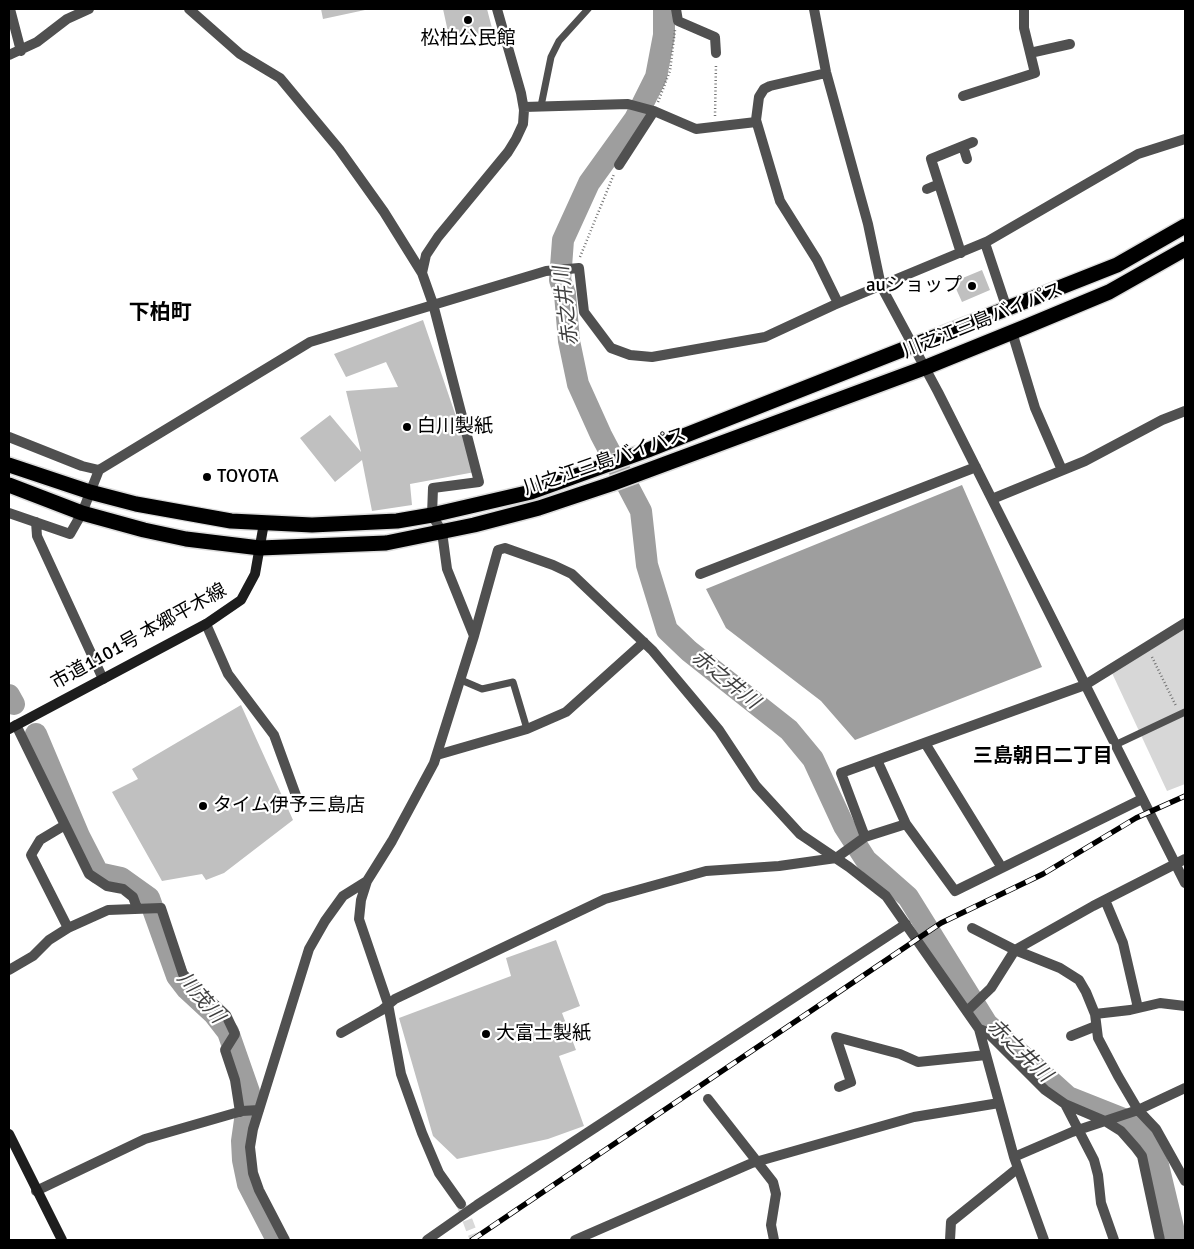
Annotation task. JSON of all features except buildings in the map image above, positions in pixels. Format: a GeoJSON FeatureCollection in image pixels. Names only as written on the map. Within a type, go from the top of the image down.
{"type":"FeatureCollection","features":[{"type":"Feature","properties":{"kind":"highway","name":"川之江三島バイパス"},"geometry":{"type":"LineString","coordinates":[[9,465],[90,492],[179,513],[264,523],[348,524],[397,521],[432,515],[531,492],[648,450],[1117,266],[1185,226]]}},
{"type":"Feature","properties":{"kind":"highway","name":"川之江三島バイパス"},"geometry":{"type":"LineString","coordinates":[[9,485],[82,513],[144,530],[260,548],[386,544],[539,508],[611,484],[924,368],[1012,332],[1109,292],[1185,249]]}},
{"type":"Feature","properties":{"kind":"street"},"geometry":{"type":"LineString","coordinates":[[10,9],[21,51]]}},
{"type":"Feature","properties":{"kind":"street"},"geometry":{"type":"LineString","coordinates":[[9,55],[37,42],[67,19],[89,9]]}},
{"type":"Feature","properties":{"kind":"street"},"geometry":{"type":"LineString","coordinates":[[189,9],[240,54],[280,78],[345,157],[384,212],[422,273],[433,304],[479,482],[433,488],[432,515],[442,532],[447,570],[474,636]]}},
{"type":"Feature","properties":{"kind":"street"},"geometry":{"type":"LineString","coordinates":[[422,273],[426,256],[442,230],[516,139],[522,124],[524,107],[497,9]]}},
{"type":"Feature","properties":{"kind":"street"},"geometry":{"type":"LineString","coordinates":[[814,9],[826,73],[868,224],[881,286],[976,467],[1185,883]]}},
{"type":"Feature","properties":{"kind":"street"},"geometry":{"type":"LineString","coordinates":[[963,96],[1035,73],[1024,28],[1024,9]]}},
{"type":"Feature","properties":{"kind":"street"},"geometry":{"type":"LineString","coordinates":[[676,14],[715,37],[716,53]]}},
{"type":"Feature","properties":{"kind":"street"},"geometry":{"type":"LineString","coordinates":[[1030,53],[1070,44]]}},
{"type":"Feature","properties":{"kind":"street"},"geometry":{"type":"LineString","coordinates":[[826,73],[770,86],[764,90],[759,97],[756,122],[780,201],[817,260],[838,303]]}},
{"type":"Feature","properties":{"kind":"street"},"geometry":{"type":"LineString","coordinates":[[524,107],[633,106],[654,110],[696,128],[716,128],[756,122]]}},
{"type":"Feature","properties":{"kind":"street"},"geometry":{"type":"LineString","coordinates":[[619,165],[654,110]]}},
{"type":"Feature","properties":{"kind":"street"},"geometry":{"type":"LineString","coordinates":[[9,513],[70,534],[82,513],[99,470],[310,342],[433,304],[557,270],[575,268],[584,312],[611,348],[630,355],[652,357],[765,336],[838,303],[985,242],[1138,154],[1185,139]]}},
{"type":"Feature","properties":{"kind":"street"},"geometry":{"type":"LineString","coordinates":[[961,253],[931,160],[973,142]]}},
{"type":"Feature","properties":{"kind":"street"},"geometry":{"type":"LineString","coordinates":[[963,146],[967,159]]}},
{"type":"Feature","properties":{"kind":"street"},"geometry":{"type":"LineString","coordinates":[[927,189],[939,184]]}},
{"type":"Feature","properties":{"kind":"street"},"geometry":{"type":"LineString","coordinates":[[985,242],[1007,309]]}},
{"type":"Feature","properties":{"kind":"street"},"geometry":{"type":"LineString","coordinates":[[1012,332],[1035,408],[1062,470]]}},
{"type":"Feature","properties":{"kind":"street"},"geometry":{"type":"LineString","coordinates":[[992,499],[1084,461],[1162,420],[1185,411]]}},
{"type":"Feature","properties":{"kind":"street"},"geometry":{"type":"LineString","coordinates":[[9,437],[82,466],[99,470]]}},
{"type":"Feature","properties":{"kind":"street"},"geometry":{"type":"LineString","coordinates":[[700,574],[976,467]]}},
{"type":"Feature","properties":{"kind":"street"},"geometry":{"type":"LineString","coordinates":[[36,522],[37,536],[103,679]]}},
{"type":"Feature","properties":{"kind":"street","name":"市道1101号 本郷平木線"},"geometry":{"type":"LineString","coordinates":[[13,727],[206,624],[240,600],[256,574],[264,523]]}},
{"type":"Feature","properties":{"kind":"street"},"geometry":{"type":"LineString","coordinates":[[460,1204],[439,1174],[422,1134],[401,1074],[388,1004],[359,919],[361,900],[367,882],[392,841],[437,755],[483,609],[498,550],[506,548],[572,574],[644,642],[718,730],[756,786],[800,834],[836,858],[886,896],[969,1009],[979,1029],[1014,1157],[1044,1240]]}},
{"type":"Feature","properties":{"kind":"street"},"geometry":{"type":"LineString","coordinates":[[862,838],[841,773],[1085,685],[1185,623]]}},
{"type":"Feature","properties":{"kind":"street"},"geometry":{"type":"LineString","coordinates":[[206,624],[228,674],[274,735],[298,801]]}},
{"type":"Feature","properties":{"kind":"street"},"geometry":{"type":"LineString","coordinates":[[437,755],[526,729],[566,712],[644,642]]}},
{"type":"Feature","properties":{"kind":"street"},"geometry":{"type":"LineString","coordinates":[[13,727],[89,874],[107,886],[123,889],[133,897],[141,908]]}},
{"type":"Feature","properties":{"kind":"street"},"geometry":{"type":"LineString","coordinates":[[925,743],[1002,868]]}},
{"type":"Feature","properties":{"kind":"street"},"geometry":{"type":"LineString","coordinates":[[877,760],[906,824],[955,891],[1142,799]]}},
{"type":"Feature","properties":{"kind":"street"},"geometry":{"type":"LineString","coordinates":[[341,1033],[394,999],[605,899],[706,871],[779,866],[836,858],[862,838],[906,824]]}},
{"type":"Feature","properties":{"kind":"street"},"geometry":{"type":"LineString","coordinates":[[65,825],[40,840],[31,855],[68,928]]}},
{"type":"Feature","properties":{"kind":"street"},"geometry":{"type":"LineString","coordinates":[[969,1009],[991,988],[1015,950],[1105,900],[1185,859]]}},
{"type":"Feature","properties":{"kind":"street"},"geometry":{"type":"LineString","coordinates":[[285,1240],[259,1190],[253,1172],[250,1147],[259,1110],[309,949],[325,921],[343,896],[367,882]]}},
{"type":"Feature","properties":{"kind":"street"},"geometry":{"type":"LineString","coordinates":[[1105,900],[1123,943],[1138,1008]]}},
{"type":"Feature","properties":{"kind":"street"},"geometry":{"type":"LineString","coordinates":[[9,970],[33,956],[49,940],[68,928],[108,910],[161,908],[183,974],[226,1015],[235,1034],[225,1050],[235,1080],[241,1112]]}},
{"type":"Feature","properties":{"kind":"street"},"geometry":{"type":"LineString","coordinates":[[427,1240],[477,1205],[906,924]]}},
{"type":"Feature","properties":{"kind":"street"},"geometry":{"type":"LineString","coordinates":[[972,928],[1015,950],[1060,968],[1079,980],[1086,992],[1094,1014],[1098,1038],[1138,1110],[1156,1129],[1185,1182]]}},
{"type":"Feature","properties":{"kind":"street"},"geometry":{"type":"LineString","coordinates":[[1094,1014],[1160,1003],[1185,1006]]}},
{"type":"Feature","properties":{"kind":"street"},"geometry":{"type":"LineString","coordinates":[[1071,1036],[1096,1026]]}},
{"type":"Feature","properties":{"kind":"street"},"geometry":{"type":"LineString","coordinates":[[979,1029],[987,1032],[1045,1090],[1065,1104],[1107,1120],[1121,1131],[1142,1156],[1159,1240]]}},
{"type":"Feature","properties":{"kind":"street"},"geometry":{"type":"LineString","coordinates":[[839,1087],[850,1082],[836,1037],[900,1054],[918,1062],[986,1055]]}},
{"type":"Feature","properties":{"kind":"street"},"geometry":{"type":"LineString","coordinates":[[1014,1157],[1078,1130],[1138,1110],[1185,1088]]}},
{"type":"Feature","properties":{"kind":"street"},"geometry":{"type":"LineString","coordinates":[[708,1099],[773,1182],[776,1194],[771,1225],[774,1240]]}},
{"type":"Feature","properties":{"kind":"street"},"geometry":{"type":"LineString","coordinates":[[575,1240],[752,1163],[914,1117],[1000,1104]]}},
{"type":"Feature","properties":{"kind":"street"},"geometry":{"type":"LineString","coordinates":[[1065,1104],[1094,1160],[1098,1175],[1101,1203],[1114,1240]]}},
{"type":"Feature","properties":{"kind":"street"},"geometry":{"type":"LineString","coordinates":[[36,1191],[144,1139],[241,1112],[259,1110]]}},
{"type":"Feature","properties":{"kind":"street"},"geometry":{"type":"LineString","coordinates":[[9,1134],[62,1240]]}},
{"type":"Feature","properties":{"kind":"street"},"geometry":{"type":"LineString","coordinates":[[950,1240],[951,1222],[1018,1168]]}},
{"type":"Feature","properties":{"kind":"lane"},"geometry":{"type":"LineString","coordinates":[[541,106],[551,57],[559,41],[588,9]]}},
{"type":"Feature","properties":{"kind":"lane"},"geometry":{"type":"LineString","coordinates":[[461,680],[482,689],[513,682],[526,729]]}},
{"type":"Feature","properties":{"kind":"lane"},"geometry":{"type":"LineString","coordinates":[[1115,745],[1182,713]]}},
{"type":"Feature","properties":{"kind":"path"},"geometry":{"type":"LineString","coordinates":[[654,110],[670,71],[676,14]]}},
{"type":"Feature","properties":{"kind":"path"},"geometry":{"type":"LineString","coordinates":[[716,53],[716,128]]}},
{"type":"Feature","properties":{"kind":"path"},"geometry":{"type":"LineString","coordinates":[[575,268],[619,165]]}},
{"type":"Feature","properties":{"kind":"path"},"geometry":{"type":"LineString","coordinates":[[1147,647],[1182,713]]}},
{"type":"Feature","properties":{"kind":"shaded area"},"geometry":{"type":"Polygon","coordinates":[[[962,485],[1042,667],[855,740],[821,701],[726,628],[706,589],[962,485]]]}},
{"type":"Feature","properties":{"kind":"shaded area"},"geometry":{"type":"Polygon","coordinates":[[[1185,629],[1185,784],[1167,791],[1112,673],[1185,629]]]}},
{"type":"Feature","properties":{"kind":"waterway","name":"赤之井川"},"geometry":{"type":"LineString","coordinates":[[664,9],[664,35],[656,77],[635,119],[589,183],[563,240],[560,280],[565,294],[569,341],[578,384],[601,435],[641,511],[647,565],[667,630],[689,651],[789,730],[813,759],[844,826],[866,860],[908,897],[987,1024],[1068,1097],[1126,1120],[1146,1139],[1158,1165],[1176,1240]]}},
{"type":"Feature","properties":{"kind":"waterway","name":"川茂川"},"geometry":{"type":"LineString","coordinates":[[9,695],[14,704]]}},
{"type":"Feature","properties":{"kind":"waterway","name":"川茂川"},"geometry":{"type":"LineString","coordinates":[[36,734],[79,836],[98,873],[121,878],[149,898],[177,976],[187,989],[214,1014],[228,1032],[249,1092],[242,1141],[243,1160],[248,1184],[277,1240]]}},
{"type":"Feature","properties":{"kind":"tunnel"},"geometry":{"type":"LineString","coordinates":[[462,1206],[475,1240]]}},
{"type":"Feature","properties":{"kind":"railway"},"geometry":{"type":"LineString","coordinates":[[472,1240],[941,923],[1043,874],[1136,818],[1185,796]]}},
{"type":"Feature","properties":{"kind":"place","name":"松柏公民館"},"geometry":{"type":"Point","coordinates":[468,20]}},
{"type":"Feature","properties":{"kind":"place","name":"auショップ"},"geometry":{"type":"Point","coordinates":[972,286]}},
{"type":"Feature","properties":{"kind":"place","name":"白川製紙"},"geometry":{"type":"Point","coordinates":[407,427]}},
{"type":"Feature","properties":{"kind":"place","name":"TOYOTA"},"geometry":{"type":"Point","coordinates":[207,477]}},
{"type":"Feature","properties":{"kind":"place","name":"タイム伊予三島店"},"geometry":{"type":"Point","coordinates":[203,806]}},
{"type":"Feature","properties":{"kind":"place","name":"大富士製紙"},"geometry":{"type":"Point","coordinates":[486,1034]}},
{"type":"Feature","properties":{"kind":"district","name":"下柏町"},"geometry":{"type":"Point","coordinates":[160,313]}},
{"type":"Feature","properties":{"kind":"district","name":"三島朝日二丁目"},"geometry":{"type":"Point","coordinates":[1043,757]}}]}
